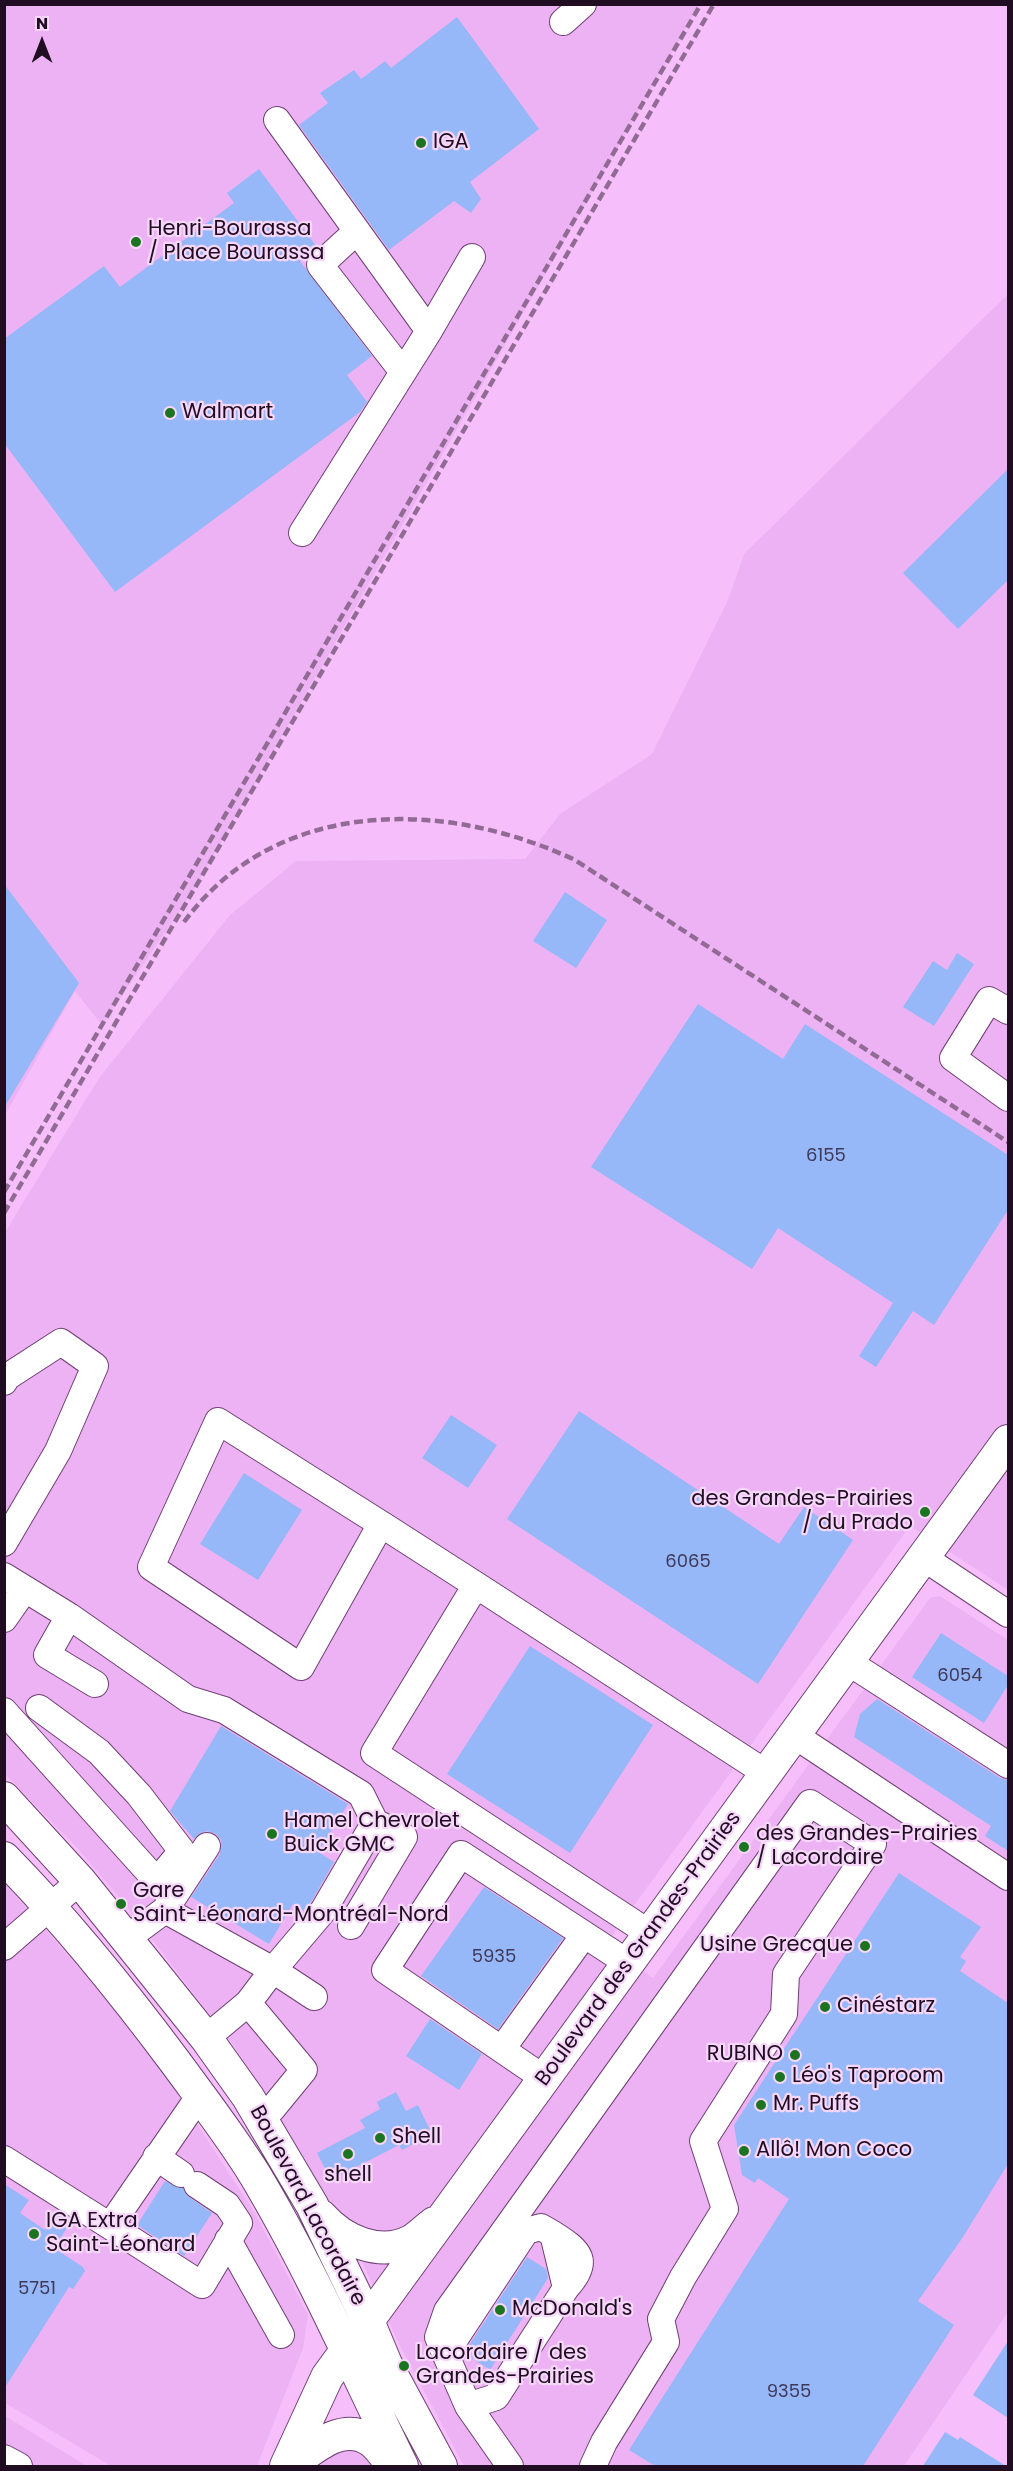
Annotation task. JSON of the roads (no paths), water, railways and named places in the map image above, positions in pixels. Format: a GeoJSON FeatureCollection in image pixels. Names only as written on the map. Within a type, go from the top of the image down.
{"type":"FeatureCollection","features":[{"type":"Feature","properties":{"kind":"main road","name":"Boulevard des Grandes-Prairies"},"geometry":{"type":"LineString","coordinates":[[288,2466],[327,2377],[453,2207],[649,1933],[1008,1441]]}},
{"type":"Feature","properties":{"kind":"main road","name":"Boulevard Lacordaire"},"geometry":{"type":"LineString","coordinates":[[4,1798],[80,1881],[206,2038],[260,2116],[312,2205],[368,2321],[386,2364],[441,2466]]}},
{"type":"Feature","properties":{"kind":"main road","name":"Boulevard Lacordaire"},"geometry":{"type":"LineString","coordinates":[[4,1858],[51,1907],[147,2024],[228,2133],[279,2217],[402,2466]]}},
{"type":"Feature","properties":{"kind":"main road"},"geometry":{"type":"LineString","coordinates":[[312,2205],[343,2236],[382,2247],[398,2246],[413,2240],[453,2207]]}},
{"type":"Feature","properties":{"kind":"main road"},"geometry":{"type":"LineString","coordinates":[[288,2466],[327,2439],[345,2434],[357,2434],[371,2441],[394,2466]]}},
{"type":"Feature","properties":{"kind":"street"},"geometry":{"type":"LineString","coordinates":[[563,22],[583,4]]}},
{"type":"Feature","properties":{"kind":"street"},"geometry":{"type":"LineString","coordinates":[[277,120],[429,331]]}},
{"type":"Feature","properties":{"kind":"street"},"geometry":{"type":"LineString","coordinates":[[357,231],[320,265],[403,372]]}},
{"type":"Feature","properties":{"kind":"street"},"geometry":{"type":"LineString","coordinates":[[302,533],[429,331],[472,257]]}},
{"type":"Feature","properties":{"kind":"street"},"geometry":{"type":"LineString","coordinates":[[1008,1011],[989,1000],[953,1058],[1008,1098]]}},
{"type":"Feature","properties":{"kind":"street"},"geometry":{"type":"LineString","coordinates":[[4,1383],[8,1377],[61,1342],[95,1366],[58,1451],[4,1543]]}},
{"type":"Feature","properties":{"kind":"street"},"geometry":{"type":"LineString","coordinates":[[381,1524],[301,1667],[151,1567],[218,1421],[381,1524],[476,1585],[766,1773]]}},
{"type":"Feature","properties":{"kind":"street"},"geometry":{"type":"LineString","coordinates":[[924,1558],[1008,1614]]}},
{"type":"Feature","properties":{"kind":"street"},"geometry":{"type":"LineString","coordinates":[[4,1619],[15,1583],[69,1616],[188,1699],[224,1710],[361,1794],[375,1822],[404,1837],[351,1926]]}},
{"type":"Feature","properties":{"kind":"street"},"geometry":{"type":"LineString","coordinates":[[476,1585],[374,1753],[649,1933]]}},
{"type":"Feature","properties":{"kind":"street"},"geometry":{"type":"LineString","coordinates":[[69,1616],[47,1655],[95,1684]]}},
{"type":"Feature","properties":{"kind":"street"},"geometry":{"type":"LineString","coordinates":[[848,1662],[1008,1765]]}},
{"type":"Feature","properties":{"kind":"street"},"geometry":{"type":"LineString","coordinates":[[39,1708],[99,1752],[139,1796],[182,1851],[165,1896]]}},
{"type":"Feature","properties":{"kind":"street"},"geometry":{"type":"LineString","coordinates":[[4,1711],[165,1896],[315,1997]]}},
{"type":"Feature","properties":{"kind":"street"},"geometry":{"type":"LineString","coordinates":[[794,1735],[1008,1877]]}},
{"type":"Feature","properties":{"kind":"street"},"geometry":{"type":"LineString","coordinates":[[510,2466],[468,2406],[438,2337],[447,2311],[810,1803],[873,1844],[786,1974],[784,2014],[703,2141],[725,2209],[683,2277],[662,2319],[666,2342],[604,2442],[593,2466]]}},
{"type":"Feature","properties":{"kind":"street"},"geometry":{"type":"LineString","coordinates":[[206,2038],[248,2003],[323,1911],[375,1822]]}},
{"type":"Feature","properties":{"kind":"street"},"geometry":{"type":"LineString","coordinates":[[126,1939],[207,1846]]}},
{"type":"Feature","properties":{"kind":"street"},"geometry":{"type":"LineString","coordinates":[[545,2079],[385,1970],[461,1854],[628,1963]]}},
{"type":"Feature","properties":{"kind":"street"},"geometry":{"type":"LineString","coordinates":[[4,1947],[80,1881]]}},
{"type":"Feature","properties":{"kind":"street"},"geometry":{"type":"LineString","coordinates":[[502,2049],[584,1935]]}},
{"type":"Feature","properties":{"kind":"street"},"geometry":{"type":"LineString","coordinates":[[248,2003],[304,2070],[272,2109],[260,2116]]}},
{"type":"Feature","properties":{"kind":"street"},"geometry":{"type":"LineString","coordinates":[[110,2226],[200,2095]]}},
{"type":"Feature","properties":{"kind":"street"},"geometry":{"type":"LineString","coordinates":[[4,2159],[202,2285],[239,2223],[227,2205],[156,2157]]}},
{"type":"Feature","properties":{"kind":"street"},"geometry":{"type":"LineString","coordinates":[[445,2354],[526,2231],[541,2227],[553,2234],[566,2288],[496,2397],[468,2406]]}},
{"type":"Feature","properties":{"kind":"street"},"geometry":{"type":"LineString","coordinates":[[228,2240],[281,2335]]}},
{"type":"Feature","properties":{"kind":"street"},"geometry":{"type":"LineString","coordinates":[[4,2458],[19,2466]]}},
{"type":"Feature","properties":{"kind":"railway"},"geometry":{"type":"LineString","coordinates":[[4,1192],[701,4]]}},
{"type":"Feature","properties":{"kind":"railway"},"geometry":{"type":"LineString","coordinates":[[4,1213],[714,4]]}},
{"type":"Feature","properties":{"kind":"railway"},"geometry":{"type":"LineString","coordinates":[[184,922],[222,881],[266,851],[314,831],[366,821],[419,820],[472,826],[525,840],[575,860],[1008,1142]]}},
{"type":"Feature","properties":{"kind":"place","name":"IGA"},"geometry":{"type":"Point","coordinates":[421,143]}},
{"type":"Feature","properties":{"kind":"place","name":"Henri-Bourassa / Place Bourassa"},"geometry":{"type":"Point","coordinates":[136,242]}},
{"type":"Feature","properties":{"kind":"place","name":"Walmart"},"geometry":{"type":"Point","coordinates":[170,413]}},
{"type":"Feature","properties":{"kind":"place","name":"des Grandes-Prairies / du Prado"},"geometry":{"type":"Point","coordinates":[925,1512]}},
{"type":"Feature","properties":{"kind":"place","name":"Hamel Chevrolet Buick GMC"},"geometry":{"type":"Point","coordinates":[272,1834]}},
{"type":"Feature","properties":{"kind":"place","name":"des Grandes-Prairies / Lacordaire"},"geometry":{"type":"Point","coordinates":[744,1847]}},
{"type":"Feature","properties":{"kind":"place","name":"Gare Saint-Léonard-Montréal-Nord"},"geometry":{"type":"Point","coordinates":[121,1904]}},
{"type":"Feature","properties":{"kind":"place","name":"Usine Grecque"},"geometry":{"type":"Point","coordinates":[865,1946]}},
{"type":"Feature","properties":{"kind":"place","name":"Cinéstarz"},"geometry":{"type":"Point","coordinates":[825,2007]}},
{"type":"Feature","properties":{"kind":"place","name":"RUBINO"},"geometry":{"type":"Point","coordinates":[795,2055]}},
{"type":"Feature","properties":{"kind":"place","name":"Léo's Taproom"},"geometry":{"type":"Point","coordinates":[780,2077]}},
{"type":"Feature","properties":{"kind":"place","name":"Mr. Puffs"},"geometry":{"type":"Point","coordinates":[761,2105]}},
{"type":"Feature","properties":{"kind":"place","name":"Shell"},"geometry":{"type":"Point","coordinates":[380,2138]}},
{"type":"Feature","properties":{"kind":"place","name":"Allô! Mon Coco"},"geometry":{"type":"Point","coordinates":[744,2151]}},
{"type":"Feature","properties":{"kind":"place","name":"shell"},"geometry":{"type":"Point","coordinates":[348,2154]}},
{"type":"Feature","properties":{"kind":"place","name":"IGA Extra Saint-Léonard"},"geometry":{"type":"Point","coordinates":[34,2234]}},
{"type":"Feature","properties":{"kind":"place","name":"McDonald's"},"geometry":{"type":"Point","coordinates":[500,2310]}},
{"type":"Feature","properties":{"kind":"place","name":"Lacordaire / des Grandes-Prairies"},"geometry":{"type":"Point","coordinates":[404,2366]}}]}
